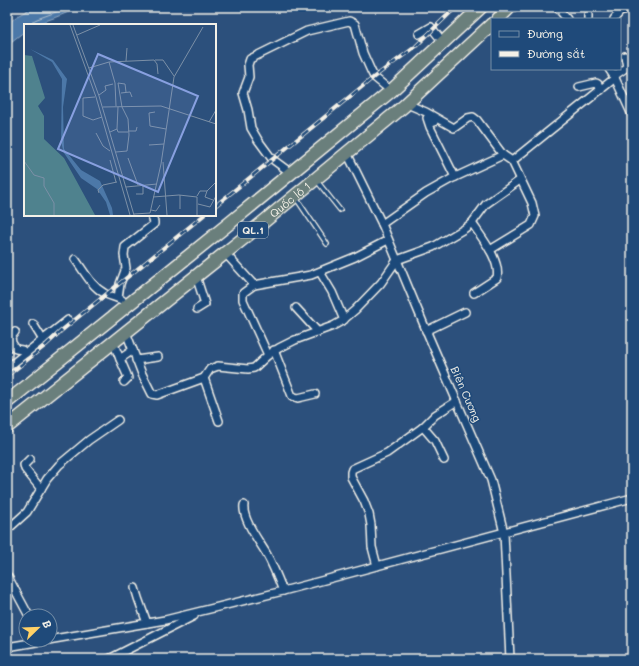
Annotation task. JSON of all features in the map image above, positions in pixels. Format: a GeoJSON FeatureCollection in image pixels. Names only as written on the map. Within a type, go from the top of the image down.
{"type":"FeatureCollection","features":[{"type":"Feature","properties":{"kind":"highway"},"geometry":{"type":"LineString","coordinates":[[481,7],[491,18]]}},
{"type":"Feature","properties":{"kind":"highway","name":"Quốc lộ 1"},"geometry":{"type":"LineString","coordinates":[[7,402],[391,91],[481,7]]}},
{"type":"Feature","properties":{"kind":"highway"},"geometry":{"type":"LineString","coordinates":[[499,18],[510,7]]}},
{"type":"Feature","properties":{"kind":"highway","name":"Quốc lộ 1"},"geometry":{"type":"LineString","coordinates":[[7,427],[225,253],[406,104],[491,25]]}},
{"type":"Feature","properties":{"kind":"street"},"geometry":{"type":"LineString","coordinates":[[558,7],[566,18]]}},
{"type":"Feature","properties":{"kind":"street"},"geometry":{"type":"LineString","coordinates":[[615,18],[620,12],[627,10]]}},
{"type":"Feature","properties":{"kind":"street"},"geometry":{"type":"LineString","coordinates":[[291,173],[272,159],[251,128],[243,93],[249,77],[248,65],[250,59],[307,31],[349,21],[355,24],[363,52],[374,77],[391,91]]}},
{"type":"Feature","properties":{"kind":"street"},"geometry":{"type":"LineString","coordinates":[[418,34],[431,27],[443,42]]}},
{"type":"Feature","properties":{"kind":"street"},"geometry":{"type":"LineString","coordinates":[[512,161],[627,68],[628,65],[625,56]]}},
{"type":"Feature","properties":{"kind":"street"},"geometry":{"type":"LineString","coordinates":[[610,70],[632,115]]}},
{"type":"Feature","properties":{"kind":"street"},"geometry":{"type":"LineString","coordinates":[[579,87],[596,83],[601,90]]}},
{"type":"Feature","properties":{"kind":"street"},"geometry":{"type":"LineString","coordinates":[[406,104],[426,112],[454,128],[468,118],[473,117],[477,120],[503,155],[512,161],[532,203],[535,216],[533,221],[526,228],[490,250]]}},
{"type":"Feature","properties":{"kind":"street"},"geometry":{"type":"LineString","coordinates":[[448,130],[427,118],[455,177]]}},
{"type":"Feature","properties":{"kind":"street","name":"Biên Cương"},"geometry":{"type":"LineString","coordinates":[[347,153],[382,224],[426,331],[491,480],[504,532],[510,659]]}},
{"type":"Feature","properties":{"kind":"street"},"geometry":{"type":"LineString","coordinates":[[382,224],[426,193],[455,177],[503,155]]}},
{"type":"Feature","properties":{"kind":"street"},"geometry":{"type":"LineString","coordinates":[[218,421],[204,378],[207,371],[218,366],[250,369],[257,366],[274,350],[344,320],[381,283],[397,260],[442,242],[472,223],[486,204],[520,180]]}},
{"type":"Feature","properties":{"kind":"street"},"geometry":{"type":"LineString","coordinates":[[118,298],[120,284],[126,268],[124,255],[125,247],[154,224],[151,216]]}},
{"type":"Feature","properties":{"kind":"street"},"geometry":{"type":"LineString","coordinates":[[472,223],[490,250],[497,268],[497,278],[474,293]]}},
{"type":"Feature","properties":{"kind":"street"},"geometry":{"type":"LineString","coordinates":[[268,355],[243,300],[243,293],[254,285],[296,278],[320,272],[355,257],[388,240]]}},
{"type":"Feature","properties":{"kind":"street"},"geometry":{"type":"LineString","coordinates":[[225,253],[254,285]]}},
{"type":"Feature","properties":{"kind":"street"},"geometry":{"type":"LineString","coordinates":[[76,259],[93,285],[104,293],[129,304]]}},
{"type":"Feature","properties":{"kind":"street"},"geometry":{"type":"LineString","coordinates":[[320,272],[332,292],[344,320]]}},
{"type":"Feature","properties":{"kind":"street"},"geometry":{"type":"LineString","coordinates":[[196,276],[205,304],[197,309]]}},
{"type":"Feature","properties":{"kind":"street"},"geometry":{"type":"LineString","coordinates":[[296,308],[318,332]]}},
{"type":"Feature","properties":{"kind":"street"},"geometry":{"type":"LineString","coordinates":[[426,331],[465,312]]}},
{"type":"Feature","properties":{"kind":"street"},"geometry":{"type":"LineString","coordinates":[[8,366],[68,320]]}},
{"type":"Feature","properties":{"kind":"street"},"geometry":{"type":"LineString","coordinates":[[33,324],[43,340]]}},
{"type":"Feature","properties":{"kind":"street"},"geometry":{"type":"LineString","coordinates":[[16,332],[11,338],[12,343],[16,349],[22,350],[26,353]]}},
{"type":"Feature","properties":{"kind":"street"},"geometry":{"type":"LineString","coordinates":[[126,332],[147,388],[154,396],[204,378]]}},
{"type":"Feature","properties":{"kind":"street"},"geometry":{"type":"LineString","coordinates":[[113,342],[128,378],[124,382]]}},
{"type":"Feature","properties":{"kind":"street"},"geometry":{"type":"LineString","coordinates":[[120,359],[133,350]]}},
{"type":"Feature","properties":{"kind":"street"},"geometry":{"type":"LineString","coordinates":[[274,350],[292,396],[298,398],[315,394]]}},
{"type":"Feature","properties":{"kind":"street"},"geometry":{"type":"LineString","coordinates":[[136,360],[158,357]]}},
{"type":"Feature","properties":{"kind":"street"},"geometry":{"type":"LineString","coordinates":[[377,566],[372,547],[369,514],[351,477],[352,469],[387,453],[423,427],[435,415],[456,401]]}},
{"type":"Feature","properties":{"kind":"street"},"geometry":{"type":"LineString","coordinates":[[7,530],[27,512],[52,472],[62,462],[89,440],[118,420]]}},
{"type":"Feature","properties":{"kind":"street"},"geometry":{"type":"LineString","coordinates":[[423,427],[435,441],[444,460]]}},
{"type":"Feature","properties":{"kind":"street"},"geometry":{"type":"LineString","coordinates":[[30,459],[24,465],[25,468],[41,489]]}},
{"type":"Feature","properties":{"kind":"street"},"geometry":{"type":"LineString","coordinates":[[58,638],[147,623],[207,610],[632,498]]}},
{"type":"Feature","properties":{"kind":"street"},"geometry":{"type":"LineString","coordinates":[[244,505],[243,511],[251,529],[266,553],[283,590]]}},
{"type":"Feature","properties":{"kind":"street"},"geometry":{"type":"LineString","coordinates":[[7,575],[25,608]]}},
{"type":"Feature","properties":{"kind":"street"},"geometry":{"type":"LineString","coordinates":[[136,588],[147,623]]}},
{"type":"Feature","properties":{"kind":"street"},"geometry":{"type":"LineString","coordinates":[[109,659],[207,610]]}},
{"type":"Feature","properties":{"kind":"street"},"geometry":{"type":"LineString","coordinates":[[7,647],[18,645]]}},
{"type":"Feature","properties":{"kind":"lane"},"geometry":{"type":"LineString","coordinates":[[315,179],[340,210]]}},
{"type":"Feature","properties":{"kind":"lane"},"geometry":{"type":"LineString","coordinates":[[295,196],[327,244]]}},
{"type":"Feature","properties":{"kind":"water"},"geometry":{"type":"Polygon","coordinates":[[[34,7],[81,7],[46,21],[24,24],[24,32],[7,45],[7,25],[17,16],[34,7]]]}},
{"type":"Feature","properties":{"kind":"railway"},"geometry":{"type":"LineString","coordinates":[[216,205],[374,77],[415,47],[456,7]]}},
{"type":"Feature","properties":{"kind":"railway"},"geometry":{"type":"LineString","coordinates":[[7,376],[203,216]]}}]}
